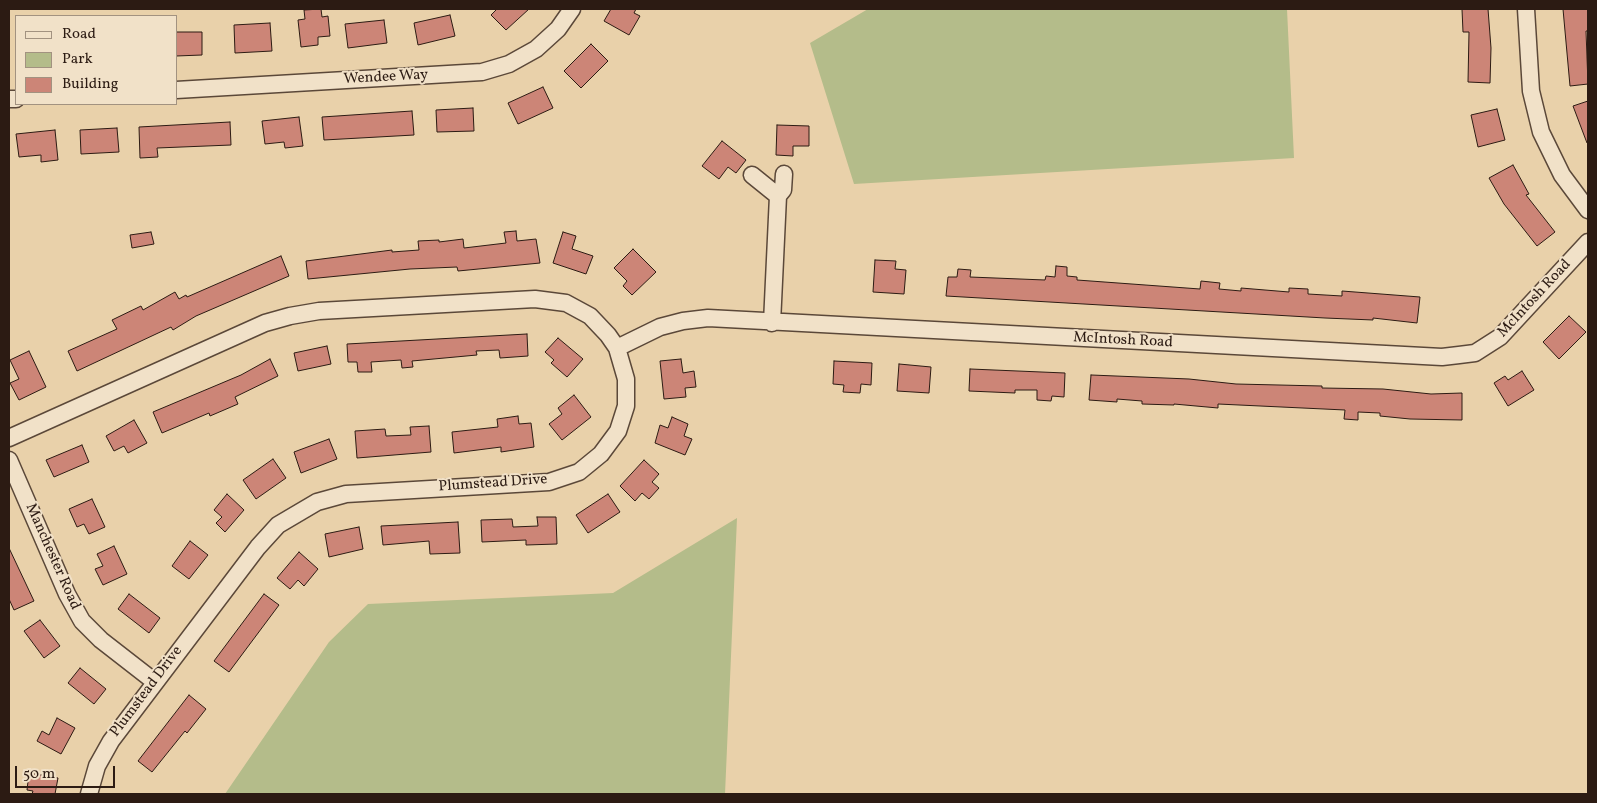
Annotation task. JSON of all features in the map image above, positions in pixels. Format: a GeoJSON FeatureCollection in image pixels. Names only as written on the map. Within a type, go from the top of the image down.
{"type":"FeatureCollection","features":[{"type":"Feature","properties":{"kind":"street","name":"Wendee Way"},"geometry":{"type":"LineString","coordinates":[[178,90],[482,72],[509,64],[536,49],[558,29],[572,9]]}},
{"type":"Feature","properties":{"kind":"street"},"geometry":{"type":"LineString","coordinates":[[1526,9],[1531,91],[1541,132],[1562,174],[1588,210]]}},
{"type":"Feature","properties":{"kind":"street"},"geometry":{"type":"LineString","coordinates":[[772,323],[778,196],[783,190],[784,174]]}},
{"type":"Feature","properties":{"kind":"street"},"geometry":{"type":"LineString","coordinates":[[752,176],[778,196]]}},
{"type":"Feature","properties":{"kind":"street","name":"McIntosh Road"},"geometry":{"type":"LineString","coordinates":[[617,348],[660,327],[683,321],[708,318],[772,323],[1412,355],[1459,355],[1475,352],[1500,337],[1588,242]]}},
{"type":"Feature","properties":{"kind":"street","name":"Plumstead Drive"},"geometry":{"type":"LineString","coordinates":[[9,438],[265,324],[304,313],[519,300],[552,301],[580,309],[590,316],[608,335],[617,348],[626,379],[628,392],[625,413],[611,443],[591,464],[579,472],[549,482],[359,492],[332,497],[303,508],[267,535],[103,753],[89,794]]}},
{"type":"Feature","properties":{"kind":"street","name":"Manchester Road"},"geometry":{"type":"LineString","coordinates":[[9,460],[67,594],[82,621],[101,640],[155,682]]}},
{"type":"Feature","properties":{"kind":"green space"},"geometry":{"type":"Polygon","coordinates":[[[868,9],[1287,9],[1294,158],[854,184],[810,43],[868,9]]]}},
{"type":"Feature","properties":{"kind":"green space"},"geometry":{"type":"Polygon","coordinates":[[[737,518],[725,794],[225,794],[329,642],[368,604],[613,593],[737,518]]]}},
{"type":"Feature","properties":{"kind":"building"},"geometry":{"type":"Polygon","coordinates":[[[321,9],[322,17],[328,16],[330,36],[318,37],[318,45],[301,47],[298,20],[305,19],[304,10],[321,9]]]}},
{"type":"Feature","properties":{"kind":"building"},"geometry":{"type":"Polygon","coordinates":[[[497,9],[529,9],[506,30],[491,15],[497,9]]]}},
{"type":"Feature","properties":{"kind":"building"},"geometry":{"type":"Polygon","coordinates":[[[611,9],[636,9],[634,13],[640,16],[629,35],[604,21],[611,9]]]}},
{"type":"Feature","properties":{"kind":"building"},"geometry":{"type":"Polygon","coordinates":[[[1462,9],[1488,9],[1491,48],[1490,83],[1468,82],[1469,32],[1463,32],[1462,9]]]}},
{"type":"Feature","properties":{"kind":"building"},"geometry":{"type":"Polygon","coordinates":[[[1563,9],[1588,9],[1588,31],[1586,31],[1588,84],[1570,86],[1563,9]]]}},
{"type":"Feature","properties":{"kind":"building"},"geometry":{"type":"Polygon","coordinates":[[[450,15],[455,36],[418,45],[414,23],[450,15]]]}},
{"type":"Feature","properties":{"kind":"building"},"geometry":{"type":"Polygon","coordinates":[[[384,20],[387,43],[348,48],[345,24],[384,20]]]}},
{"type":"Feature","properties":{"kind":"building"},"geometry":{"type":"Polygon","coordinates":[[[270,23],[272,51],[235,53],[234,25],[270,23]]]}},
{"type":"Feature","properties":{"kind":"building"},"geometry":{"type":"Polygon","coordinates":[[[178,32],[202,32],[202,55],[178,56],[178,32]]]}},
{"type":"Feature","properties":{"kind":"building"},"geometry":{"type":"Polygon","coordinates":[[[591,44],[608,61],[581,88],[564,71],[591,44]]]}},
{"type":"Feature","properties":{"kind":"building"},"geometry":{"type":"Polygon","coordinates":[[[543,87],[553,108],[518,124],[508,103],[543,87]]]}},
{"type":"Feature","properties":{"kind":"building"},"geometry":{"type":"Polygon","coordinates":[[[1588,101],[1588,143],[1587,143],[1573,106],[1588,101]]]}},
{"type":"Feature","properties":{"kind":"building"},"geometry":{"type":"Polygon","coordinates":[[[473,108],[474,131],[437,132],[436,110],[473,108]]]}},
{"type":"Feature","properties":{"kind":"building"},"geometry":{"type":"Polygon","coordinates":[[[1497,109],[1505,140],[1478,147],[1471,115],[1497,109]]]}},
{"type":"Feature","properties":{"kind":"building"},"geometry":{"type":"Polygon","coordinates":[[[412,111],[414,135],[324,140],[322,117],[412,111]]]}},
{"type":"Feature","properties":{"kind":"building"},"geometry":{"type":"Polygon","coordinates":[[[299,117],[303,146],[285,148],[284,142],[265,144],[262,121],[299,117]]]}},
{"type":"Feature","properties":{"kind":"building"},"geometry":{"type":"Polygon","coordinates":[[[230,122],[231,145],[157,148],[158,157],[140,158],[139,127],[230,122]]]}},
{"type":"Feature","properties":{"kind":"building"},"geometry":{"type":"Polygon","coordinates":[[[777,125],[809,126],[809,146],[793,146],[793,156],[776,155],[777,125]]]}},
{"type":"Feature","properties":{"kind":"building"},"geometry":{"type":"Polygon","coordinates":[[[117,128],[119,152],[81,154],[80,130],[117,128]]]}},
{"type":"Feature","properties":{"kind":"building"},"geometry":{"type":"Polygon","coordinates":[[[55,130],[58,160],[41,162],[41,155],[19,157],[16,134],[55,130]]]}},
{"type":"Feature","properties":{"kind":"building"},"geometry":{"type":"Polygon","coordinates":[[[722,141],[746,160],[736,173],[728,167],[719,179],[702,166],[722,141]]]}},
{"type":"Feature","properties":{"kind":"building"},"geometry":{"type":"Polygon","coordinates":[[[1513,165],[1529,194],[1526,195],[1555,232],[1537,246],[1504,204],[1489,178],[1513,165]]]}},
{"type":"Feature","properties":{"kind":"building"},"geometry":{"type":"Polygon","coordinates":[[[516,231],[517,241],[536,239],[540,263],[458,271],[457,267],[410,269],[308,279],[306,261],[392,250],[392,252],[419,250],[418,241],[439,240],[439,242],[463,239],[464,248],[506,243],[504,232],[516,231]]]}},
{"type":"Feature","properties":{"kind":"building"},"geometry":{"type":"Polygon","coordinates":[[[151,232],[154,244],[132,248],[130,235],[151,232]]]}},
{"type":"Feature","properties":{"kind":"building"},"geometry":{"type":"Polygon","coordinates":[[[563,232],[576,236],[572,249],[593,256],[586,274],[553,263],[563,232]]]}},
{"type":"Feature","properties":{"kind":"building"},"geometry":{"type":"Polygon","coordinates":[[[633,249],[656,272],[632,295],[623,286],[627,281],[614,268],[633,249]]]}},
{"type":"Feature","properties":{"kind":"building"},"geometry":{"type":"Polygon","coordinates":[[[281,256],[289,276],[196,316],[173,330],[171,327],[77,371],[68,351],[117,329],[112,320],[141,306],[143,310],[175,292],[179,299],[186,295],[187,297],[281,256]]]}},
{"type":"Feature","properties":{"kind":"building"},"geometry":{"type":"Polygon","coordinates":[[[875,260],[896,261],[895,269],[906,270],[904,294],[873,292],[875,260]]]}},
{"type":"Feature","properties":{"kind":"building"},"geometry":{"type":"Polygon","coordinates":[[[1056,266],[1067,267],[1067,276],[1077,277],[1077,280],[1200,289],[1201,281],[1220,283],[1219,289],[1241,291],[1241,288],[1289,292],[1289,288],[1308,289],[1308,294],[1342,296],[1342,291],[1420,297],[1417,323],[1373,318],[1373,320],[1325,318],[946,296],[948,277],[957,277],[958,269],[971,270],[970,277],[1045,280],[1046,276],[1055,277],[1056,266]]]}},
{"type":"Feature","properties":{"kind":"building"},"geometry":{"type":"Polygon","coordinates":[[[1569,316],[1586,332],[1559,359],[1543,342],[1569,316]]]}},
{"type":"Feature","properties":{"kind":"building"},"geometry":{"type":"Polygon","coordinates":[[[527,334],[528,356],[500,358],[499,350],[476,351],[477,355],[412,361],[413,367],[402,368],[401,360],[371,362],[372,372],[358,372],[357,362],[348,362],[347,344],[527,334]]]}},
{"type":"Feature","properties":{"kind":"building"},"geometry":{"type":"Polygon","coordinates":[[[558,338],[583,359],[567,377],[551,363],[554,360],[545,352],[558,338]]]}},
{"type":"Feature","properties":{"kind":"building"},"geometry":{"type":"Polygon","coordinates":[[[327,346],[331,364],[298,371],[294,353],[327,346]]]}},
{"type":"Feature","properties":{"kind":"building"},"geometry":{"type":"Polygon","coordinates":[[[29,351],[46,387],[19,400],[10,383],[19,379],[10,360],[29,351]]]}},
{"type":"Feature","properties":{"kind":"building"},"geometry":{"type":"Polygon","coordinates":[[[270,359],[278,376],[235,397],[238,404],[210,416],[209,413],[162,433],[153,412],[241,375],[270,359]]]}},
{"type":"Feature","properties":{"kind":"building"},"geometry":{"type":"Polygon","coordinates":[[[681,359],[683,373],[694,371],[696,387],[685,388],[686,397],[664,399],[660,361],[681,359]]]}},
{"type":"Feature","properties":{"kind":"building"},"geometry":{"type":"Polygon","coordinates":[[[834,361],[872,363],[871,385],[861,384],[860,393],[843,392],[844,385],[833,384],[834,361]]]}},
{"type":"Feature","properties":{"kind":"building"},"geometry":{"type":"Polygon","coordinates":[[[899,364],[931,367],[929,393],[897,391],[899,364]]]}},
{"type":"Feature","properties":{"kind":"building"},"geometry":{"type":"Polygon","coordinates":[[[970,369],[1065,373],[1064,397],[1052,396],[1051,401],[1037,400],[1037,390],[1015,390],[1015,393],[969,391],[970,369]]]}},
{"type":"Feature","properties":{"kind":"building"},"geometry":{"type":"Polygon","coordinates":[[[1522,371],[1534,390],[1508,406],[1494,383],[1505,376],[1508,380],[1522,371]]]}},
{"type":"Feature","properties":{"kind":"building"},"geometry":{"type":"Polygon","coordinates":[[[1091,375],[1189,379],[1236,384],[1383,389],[1431,394],[1462,393],[1462,420],[1410,419],[1380,416],[1380,413],[1358,412],[1358,420],[1344,419],[1345,410],[1218,404],[1218,408],[1174,404],[1142,404],[1142,401],[1117,399],[1117,402],[1089,400],[1091,375]]]}},
{"type":"Feature","properties":{"kind":"building"},"geometry":{"type":"Polygon","coordinates":[[[574,395],[591,417],[562,440],[549,424],[562,414],[558,408],[574,395]]]}},
{"type":"Feature","properties":{"kind":"building"},"geometry":{"type":"Polygon","coordinates":[[[518,416],[519,424],[531,423],[534,447],[501,452],[501,447],[454,453],[452,432],[498,427],[497,419],[518,416]]]}},
{"type":"Feature","properties":{"kind":"building"},"geometry":{"type":"Polygon","coordinates":[[[672,417],[688,424],[684,436],[692,439],[685,455],[655,443],[660,425],[668,428],[672,417]]]}},
{"type":"Feature","properties":{"kind":"building"},"geometry":{"type":"Polygon","coordinates":[[[134,420],[147,443],[128,453],[124,446],[114,451],[106,436],[134,420]]]}},
{"type":"Feature","properties":{"kind":"building"},"geometry":{"type":"Polygon","coordinates":[[[429,426],[431,452],[357,458],[355,431],[385,429],[386,436],[411,435],[410,427],[429,426]]]}},
{"type":"Feature","properties":{"kind":"building"},"geometry":{"type":"Polygon","coordinates":[[[329,439],[337,459],[301,473],[294,452],[329,439]]]}},
{"type":"Feature","properties":{"kind":"building"},"geometry":{"type":"Polygon","coordinates":[[[82,445],[89,462],[54,477],[46,460],[82,445]]]}},
{"type":"Feature","properties":{"kind":"building"},"geometry":{"type":"Polygon","coordinates":[[[273,459],[286,478],[256,499],[243,480],[273,459]]]}},
{"type":"Feature","properties":{"kind":"building"},"geometry":{"type":"Polygon","coordinates":[[[644,460],[659,474],[652,482],[659,488],[649,499],[642,493],[635,501],[620,486],[644,460]]]}},
{"type":"Feature","properties":{"kind":"building"},"geometry":{"type":"Polygon","coordinates":[[[227,494],[244,510],[225,532],[216,523],[222,517],[214,510],[227,494]]]}},
{"type":"Feature","properties":{"kind":"building"},"geometry":{"type":"Polygon","coordinates":[[[608,494],[620,512],[588,533],[576,515],[608,494]]]}},
{"type":"Feature","properties":{"kind":"building"},"geometry":{"type":"Polygon","coordinates":[[[92,499],[105,527],[89,534],[84,524],[77,527],[69,509],[92,499]]]}},
{"type":"Feature","properties":{"kind":"building"},"geometry":{"type":"Polygon","coordinates":[[[537,517],[556,517],[557,544],[526,545],[526,540],[482,542],[481,520],[512,519],[513,527],[538,526],[537,517]]]}},
{"type":"Feature","properties":{"kind":"building"},"geometry":{"type":"Polygon","coordinates":[[[458,522],[460,553],[430,554],[429,541],[383,545],[381,526],[458,522]]]}},
{"type":"Feature","properties":{"kind":"building"},"geometry":{"type":"Polygon","coordinates":[[[359,527],[363,549],[329,557],[325,534],[359,527]]]}},
{"type":"Feature","properties":{"kind":"building"},"geometry":{"type":"Polygon","coordinates":[[[190,541],[208,555],[189,579],[172,566],[190,541]]]}},
{"type":"Feature","properties":{"kind":"building"},"geometry":{"type":"Polygon","coordinates":[[[114,546],[127,574],[103,585],[95,569],[103,566],[97,554],[114,546]]]}},
{"type":"Feature","properties":{"kind":"building"},"geometry":{"type":"Polygon","coordinates":[[[9,548],[34,601],[14,610],[9,599],[9,548]]]}},
{"type":"Feature","properties":{"kind":"building"},"geometry":{"type":"Polygon","coordinates":[[[299,552],[318,569],[304,586],[298,580],[290,589],[277,578],[299,552]]]}},
{"type":"Feature","properties":{"kind":"building"},"geometry":{"type":"Polygon","coordinates":[[[129,594],[160,618],[149,633],[118,609],[129,594]]]}},
{"type":"Feature","properties":{"kind":"building"},"geometry":{"type":"Polygon","coordinates":[[[264,594],[279,605],[229,672],[214,661],[264,594]]]}},
{"type":"Feature","properties":{"kind":"building"},"geometry":{"type":"Polygon","coordinates":[[[40,620],[60,646],[44,658],[24,631],[40,620]]]}},
{"type":"Feature","properties":{"kind":"building"},"geometry":{"type":"Polygon","coordinates":[[[80,668],[106,689],[94,704],[68,683],[80,668]]]}},
{"type":"Feature","properties":{"kind":"building"},"geometry":{"type":"Polygon","coordinates":[[[189,695],[206,709],[187,733],[185,731],[152,772],[138,761],[189,695]]]}},
{"type":"Feature","properties":{"kind":"building"},"geometry":{"type":"Polygon","coordinates":[[[57,718],[75,728],[61,754],[37,741],[42,731],[49,735],[57,718]]]}},
{"type":"Feature","properties":{"kind":"building"},"geometry":{"type":"Polygon","coordinates":[[[29,773],[58,778],[55,794],[32,794],[33,791],[27,790],[29,773]]]}}]}
